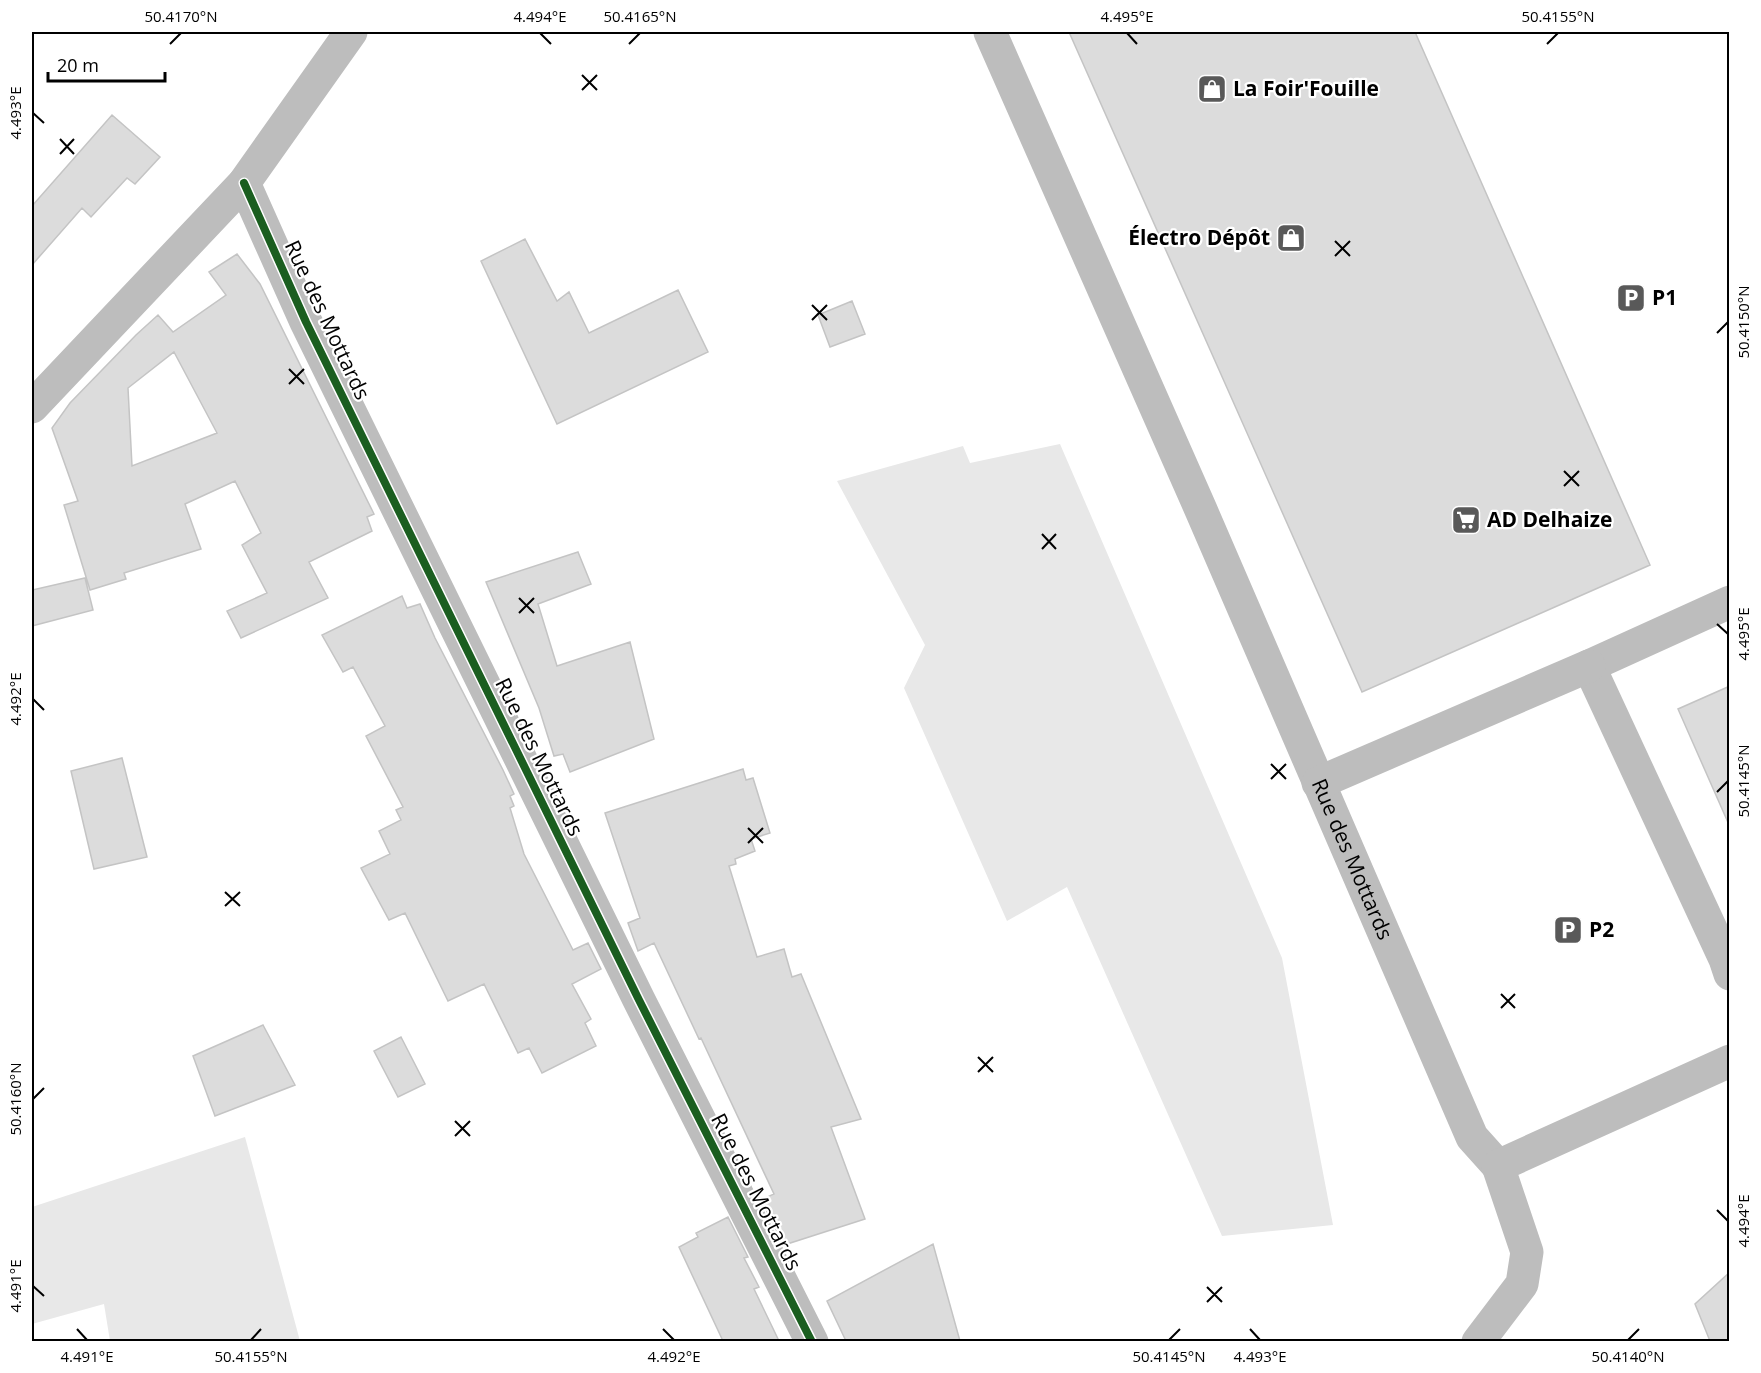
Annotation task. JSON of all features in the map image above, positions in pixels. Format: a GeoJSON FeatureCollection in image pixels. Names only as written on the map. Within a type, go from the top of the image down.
{"type":"FeatureCollection","features":[{"type":"Feature","properties":{"kind":"street"},"geometry":{"type":"LineString","coordinates":[[32,407],[244,183],[351,32]]}},
{"type":"Feature","properties":{"kind":"street"},"geometry":{"type":"LineString","coordinates":[[990,32],[1318,783]]}},
{"type":"Feature","properties":{"kind":"street","name":"Rue des Mottards"},"geometry":{"type":"LineString","coordinates":[[244,183],[306,322],[639,1000],[812,1341]]}},
{"type":"Feature","properties":{"kind":"street","name":"Rue des Mottards"},"geometry":{"type":"LineString","coordinates":[[1478,1341],[1522,1284],[1527,1252],[1498,1166],[1472,1137],[1318,783],[1589,666],[1730,602]]}},
{"type":"Feature","properties":{"kind":"street"},"geometry":{"type":"LineString","coordinates":[[1589,666],[1730,974]]}},
{"type":"Feature","properties":{"kind":"street"},"geometry":{"type":"LineString","coordinates":[[1498,1166],[1730,1061]]}},
{"type":"Feature","properties":{"kind":"shaded area"},"geometry":{"type":"Polygon","coordinates":[[[1060,444],[1282,958],[1333,1225],[1222,1236],[1067,887],[1007,921],[904,688],[925,645],[837,481],[963,446],[970,463],[1060,444]]]}},
{"type":"Feature","properties":{"kind":"shaded area"},"geometry":{"type":"Polygon","coordinates":[[[245,1137],[300,1341],[110,1341],[104,1304],[32,1324],[32,1207],[245,1137]]]}},
{"type":"Feature","properties":{"kind":"building"},"geometry":{"type":"Polygon","coordinates":[[[1069,32],[1415,32],[1650,565],[1362,692],[1069,32]]]}},
{"type":"Feature","properties":{"kind":"building"},"geometry":{"type":"Polygon","coordinates":[[[112,115],[160,157],[135,184],[127,178],[91,217],[82,208],[32,265],[32,206],[112,115]]]}},
{"type":"Feature","properties":{"kind":"building"},"geometry":{"type":"Polygon","coordinates":[[[525,239],[557,301],[569,292],[589,333],[678,290],[708,352],[557,424],[481,261],[525,239]]]}},
{"type":"Feature","properties":{"kind":"building"},"geometry":{"type":"Polygon","coordinates":[[[237,254],[260,284],[374,514],[367,517],[372,531],[309,562],[328,598],[241,638],[227,611],[267,593],[242,545],[261,533],[235,481],[185,504],[201,549],[124,573],[126,579],[90,590],[64,505],[78,501],[52,428],[70,403],[158,315],[173,332],[226,295],[209,272],[237,254]],[[174,352],[128,388],[132,466],[217,433],[174,352]]]}},
{"type":"Feature","properties":{"kind":"building"},"geometry":{"type":"Polygon","coordinates":[[[852,301],[865,334],[830,347],[818,315],[852,301]]]}},
{"type":"Feature","properties":{"kind":"building"},"geometry":{"type":"Polygon","coordinates":[[[578,552],[591,584],[538,604],[557,666],[630,642],[654,739],[570,772],[563,754],[554,756],[539,708],[486,582],[578,552]]]}},
{"type":"Feature","properties":{"kind":"building"},"geometry":{"type":"Polygon","coordinates":[[[85,578],[93,610],[32,626],[32,590],[85,578]]]}},
{"type":"Feature","properties":{"kind":"building"},"geometry":{"type":"Polygon","coordinates":[[[402,596],[407,608],[420,604],[503,770],[514,794],[510,796],[514,806],[510,808],[524,854],[573,950],[588,943],[601,969],[572,984],[591,1019],[585,1023],[596,1046],[542,1073],[529,1048],[518,1053],[484,984],[448,1001],[405,913],[389,920],[361,868],[390,854],[379,831],[401,820],[396,810],[403,807],[366,736],[385,726],[353,667],[343,672],[322,635],[402,596]]]}},
{"type":"Feature","properties":{"kind":"building"},"geometry":{"type":"Polygon","coordinates":[[[1730,686],[1730,827],[1678,709],[1730,686]]]}},
{"type":"Feature","properties":{"kind":"building"},"geometry":{"type":"Polygon","coordinates":[[[122,758],[147,857],[94,869],[71,771],[122,758]]]}},
{"type":"Feature","properties":{"kind":"building"},"geometry":{"type":"Polygon","coordinates":[[[743,769],[746,780],[753,778],[770,833],[751,839],[755,851],[735,859],[736,864],[729,866],[757,957],[784,949],[792,977],[801,974],[861,1119],[831,1127],[865,1219],[784,1245],[761,1200],[774,1194],[654,943],[638,951],[628,923],[640,918],[605,813],[743,769]]]}},
{"type":"Feature","properties":{"kind":"building"},"geometry":{"type":"Polygon","coordinates":[[[263,1025],[295,1085],[215,1116],[193,1056],[263,1025]]]}},
{"type":"Feature","properties":{"kind":"building"},"geometry":{"type":"Polygon","coordinates":[[[401,1037],[425,1084],[398,1097],[374,1051],[401,1037]]]}},
{"type":"Feature","properties":{"kind":"building"},"geometry":{"type":"Polygon","coordinates":[[[728,1217],[748,1257],[744,1258],[759,1287],[754,1289],[779,1341],[723,1341],[679,1247],[698,1237],[696,1233],[728,1217]]]}},
{"type":"Feature","properties":{"kind":"building"},"geometry":{"type":"Polygon","coordinates":[[[933,1244],[960,1341],[846,1341],[827,1301],[933,1244]]]}},
{"type":"Feature","properties":{"kind":"building"},"geometry":{"type":"Polygon","coordinates":[[[1730,1272],[1730,1341],[1710,1341],[1695,1304],[1730,1272]]]}},
{"type":"Feature","properties":{"kind":"cycle path"},"geometry":{"type":"LineString","coordinates":[[244,183],[306,322],[639,1000],[812,1342]]}},
{"type":"Feature","properties":{"kind":"place","name":"La Foir'Fouille"},"geometry":{"type":"Point","coordinates":[1212,89]}},
{"type":"Feature","properties":{"kind":"place","name":"Électro Dépôt"},"geometry":{"type":"Point","coordinates":[1291,238]}},
{"type":"Feature","properties":{"kind":"place","name":"P1"},"geometry":{"type":"Point","coordinates":[1631,298]}},
{"type":"Feature","properties":{"kind":"place","name":"AD Delhaize"},"geometry":{"type":"Point","coordinates":[1466,520]}},
{"type":"Feature","properties":{"kind":"place","name":"P2"},"geometry":{"type":"Point","coordinates":[1568,930]}}]}
